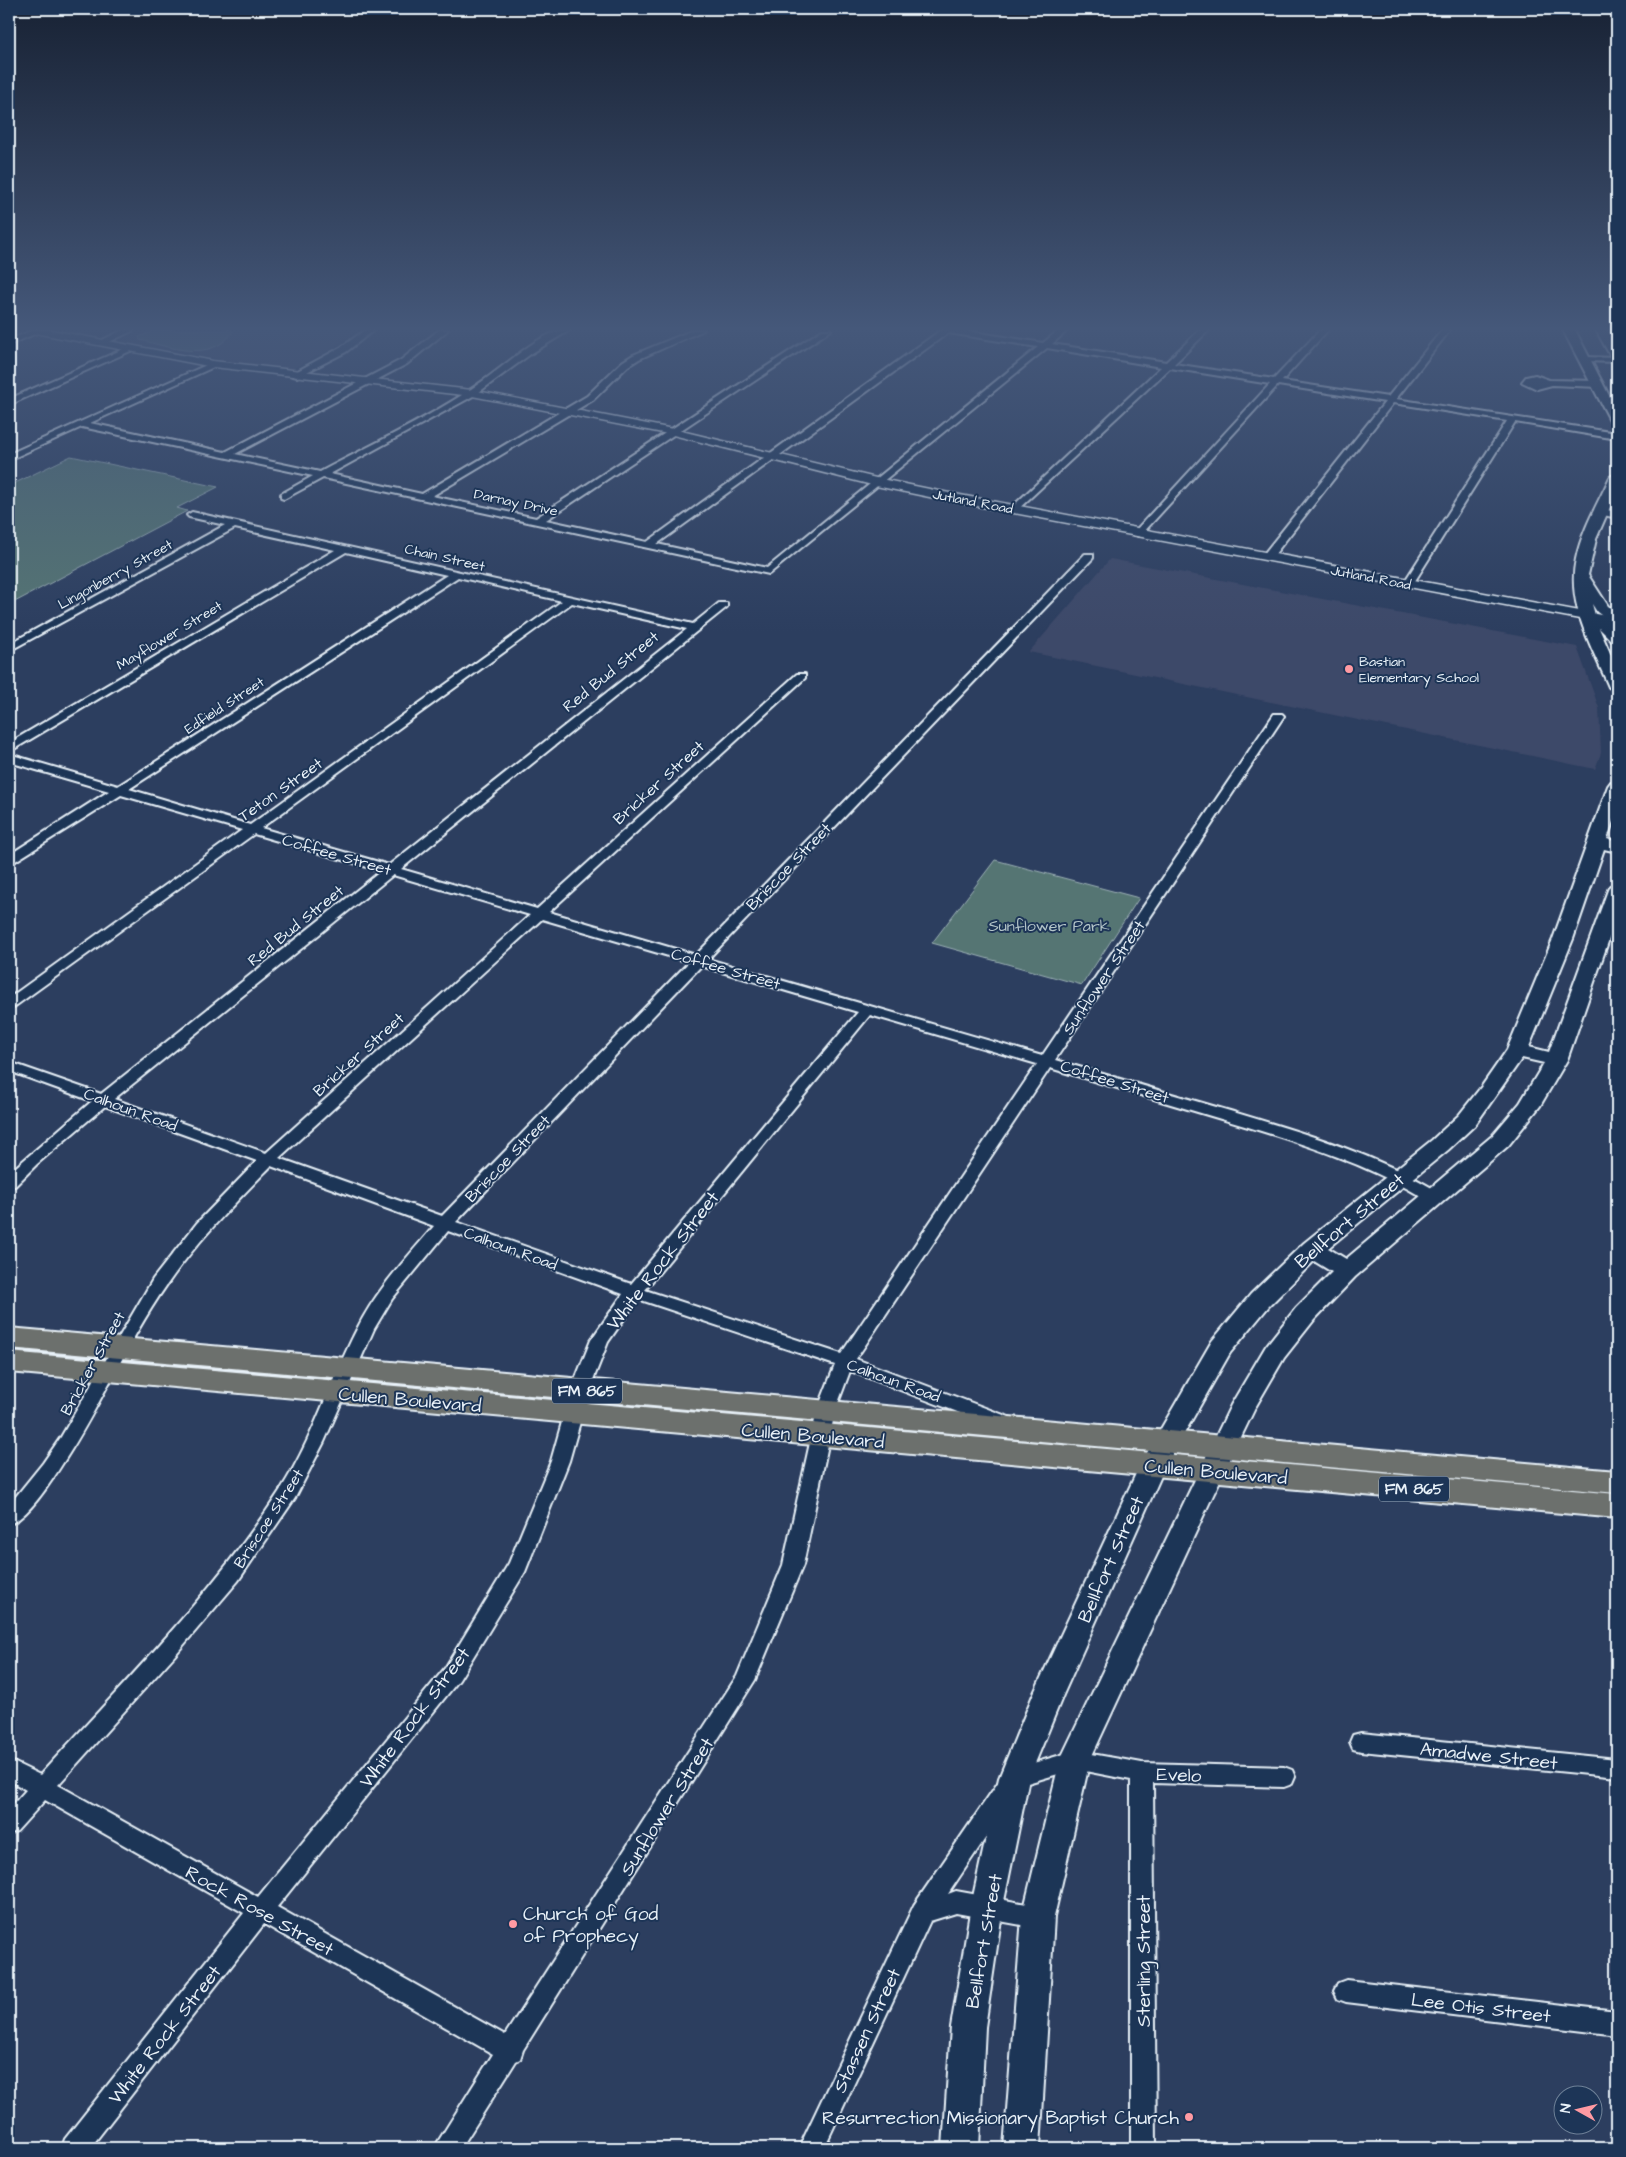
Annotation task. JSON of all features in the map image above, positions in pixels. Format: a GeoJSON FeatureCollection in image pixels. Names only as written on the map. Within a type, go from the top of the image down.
{"type":"FeatureCollection","features":[{"type":"Feature","properties":{"kind":"main road"},"geometry":{"type":"LineString","coordinates":[[1617,477],[1583,558],[1581,573],[1582,595],[1588,618],[1617,687]]}},
{"type":"Feature","properties":{"kind":"main road"},"geometry":{"type":"LineString","coordinates":[[1581,573],[1602,609],[1617,621]]}},
{"type":"Feature","properties":{"kind":"main road"},"geometry":{"type":"LineString","coordinates":[[1588,618],[1607,626],[1617,638]]}},
{"type":"Feature","properties":{"kind":"main road","name":"Bellfort Street"},"geometry":{"type":"LineString","coordinates":[[961,2148],[968,2027],[987,1906],[1014,1778],[1048,1695],[1160,1452],[1221,1347],[1260,1300],[1312,1249],[1467,1120],[1517,1050],[1563,939],[1608,845],[1617,786]]}},
{"type":"Feature","properties":{"kind":"main road"},"geometry":{"type":"LineString","coordinates":[[1022,2148],[1038,1917],[1076,1760],[1218,1459],[1244,1405],[1275,1352],[1305,1314],[1347,1271],[1500,1141],[1529,1106],[1556,1060],[1617,890]]}},
{"type":"Feature","properties":{"kind":"main road"},"geometry":{"type":"LineString","coordinates":[[1563,939],[1597,946]]}},
{"type":"Feature","properties":{"kind":"main road"},"geometry":{"type":"LineString","coordinates":[[1517,1050],[1556,1060]]}},
{"type":"Feature","properties":{"kind":"main road"},"geometry":{"type":"LineString","coordinates":[[1312,1249],[1347,1271]]}},
{"type":"Feature","properties":{"kind":"main road","name":"Cullen Boulevard"},"geometry":{"type":"LineString","coordinates":[[9,1338],[116,1359],[578,1402],[1160,1452],[1617,1506]]}},
{"type":"Feature","properties":{"kind":"main road","name":"Cullen Boulevard"},"geometry":{"type":"LineString","coordinates":[[9,1362],[116,1359]]}},
{"type":"Feature","properties":{"kind":"main road","name":"Cullen Boulevard"},"geometry":{"type":"LineString","coordinates":[[824,1423],[1014,1427],[1160,1452]]}},
{"type":"Feature","properties":{"kind":"main road","name":"Cullen Boulevard"},"geometry":{"type":"LineString","coordinates":[[1218,1459],[1617,1482]]}},
{"type":"Feature","properties":{"kind":"street"},"geometry":{"type":"LineString","coordinates":[[9,457],[66,431]]}},
{"type":"Feature","properties":{"kind":"street","name":"Darnay Drive"},"geometry":{"type":"LineString","coordinates":[[111,431],[769,571],[876,482]]}},
{"type":"Feature","properties":{"kind":"street"},"geometry":{"type":"LineString","coordinates":[[225,456],[273,431]]}},
{"type":"Feature","properties":{"kind":"street"},"geometry":{"type":"LineString","coordinates":[[284,496],[404,431]]}},
{"type":"Feature","properties":{"kind":"street"},"geometry":{"type":"LineString","coordinates":[[424,497],[536,431]]}},
{"type":"Feature","properties":{"kind":"street","name":"Jutland Road"},"geometry":{"type":"LineString","coordinates":[[666,431],[774,455],[876,482],[1588,618],[1617,621]]}},
{"type":"Feature","properties":{"kind":"street"},"geometry":{"type":"LineString","coordinates":[[649,545],[807,431]]}},
{"type":"Feature","properties":{"kind":"street"},"geometry":{"type":"LineString","coordinates":[[876,482],[940,431]]}},
{"type":"Feature","properties":{"kind":"street"},"geometry":{"type":"LineString","coordinates":[[1015,509],[1098,431]]}},
{"type":"Feature","properties":{"kind":"street"},"geometry":{"type":"LineString","coordinates":[[1138,533],[1232,431]]}},
{"type":"Feature","properties":{"kind":"street"},"geometry":{"type":"LineString","coordinates":[[1267,557],[1366,431]]}},
{"type":"Feature","properties":{"kind":"street"},"geometry":{"type":"LineString","coordinates":[[1408,584],[1505,431]]}},
{"type":"Feature","properties":{"kind":"street"},"geometry":{"type":"LineString","coordinates":[[1582,431],[1617,436]]}},
{"type":"Feature","properties":{"kind":"street"},"geometry":{"type":"LineString","coordinates":[[538,521],[673,432]]}},
{"type":"Feature","properties":{"kind":"street"},"geometry":{"type":"LineString","coordinates":[[1602,512],[1617,515]]}},
{"type":"Feature","properties":{"kind":"street","name":"Chain Street"},"geometry":{"type":"LineString","coordinates":[[192,515],[692,627]]}},
{"type":"Feature","properties":{"kind":"street","name":"Lingonberry Street"},"geometry":{"type":"LineString","coordinates":[[9,648],[234,524]]}},
{"type":"Feature","properties":{"kind":"street","name":"Mayflower Street"},"geometry":{"type":"LineString","coordinates":[[9,748],[344,549]]}},
{"type":"Feature","properties":{"kind":"street","name":"Briscoe Street"},"geometry":{"type":"LineString","coordinates":[[9,1824],[168,1649],[231,1575],[288,1493],[315,1442],[366,1328],[386,1295],[444,1224],[696,960],[1089,556]]}},
{"type":"Feature","properties":{"kind":"street","name":"Edfield Street"},"geometry":{"type":"LineString","coordinates":[[9,861],[121,791],[456,574]]}},
{"type":"Feature","properties":{"kind":"street","name":"Teton Street"},"geometry":{"type":"LineString","coordinates":[[9,1004],[570,600]]}},
{"type":"Feature","properties":{"kind":"street","name":"Red Bud Street"},"geometry":{"type":"LineString","coordinates":[[9,1182],[31,1160],[104,1100],[393,870],[692,627],[722,605]]}},
{"type":"Feature","properties":{"kind":"street","name":"Bricker Street"},"geometry":{"type":"LineString","coordinates":[[9,1517],[26,1499],[72,1435],[146,1303],[173,1263],[213,1215],[269,1159],[801,676]]}},
{"type":"Feature","properties":{"kind":"street","name":"Sunflower Street"},"geometry":{"type":"LineString","coordinates":[[448,2148],[745,1680],[793,1565],[824,1423],[845,1362],[1278,716]]}},
{"type":"Feature","properties":{"kind":"street","name":"Coffee Street"},"geometry":{"type":"LineString","coordinates":[[9,758],[696,960],[1048,1061],[1297,1136],[1358,1157],[1400,1176],[1435,1197]]}},
{"type":"Feature","properties":{"kind":"street","name":"White Rock Street"},"geometry":{"type":"LineString","coordinates":[[74,2148],[260,1911],[452,1674],[518,1566],[560,1461],[600,1340],[634,1292],[868,1009]]}},
{"type":"Feature","properties":{"kind":"street","name":"Calhoun Road"},"geometry":{"type":"LineString","coordinates":[[9,1066],[634,1292],[845,1362],[1014,1427]]}},
{"type":"Feature","properties":{"kind":"street","name":"Amadwe Street"},"geometry":{"type":"LineString","coordinates":[[1360,1742],[1617,1768]]}},
{"type":"Feature","properties":{"kind":"street"},"geometry":{"type":"LineString","coordinates":[[1014,1778],[1076,1760]]}},
{"type":"Feature","properties":{"kind":"street","name":"Evelo"},"geometry":{"type":"LineString","coordinates":[[1076,1760],[1142,1773],[1284,1777]]}},
{"type":"Feature","properties":{"kind":"street","name":"Rock Rose Street"},"geometry":{"type":"LineString","coordinates":[[9,1769],[511,2051]]}},
{"type":"Feature","properties":{"kind":"street","name":"Sterling Street"},"geometry":{"type":"LineString","coordinates":[[1142,1773],[1144,2148]]}},
{"type":"Feature","properties":{"kind":"street","name":"Stassen Street"},"geometry":{"type":"LineString","coordinates":[[811,2148],[922,1913],[1014,1778]]}},
{"type":"Feature","properties":{"kind":"street"},"geometry":{"type":"LineString","coordinates":[[922,1913],[956,1902],[987,1906],[1038,1917]]}},
{"type":"Feature","properties":{"kind":"street","name":"Lee Otis Street"},"geometry":{"type":"LineString","coordinates":[[1346,1991],[1617,2024]]}},
{"type":"Feature","properties":{"kind":"shaded area","name":"Bastian Elementary School"},"geometry":{"type":"Polygon","coordinates":[[[1110,559],[1577,647],[1599,708],[1601,753],[1595,769],[1029,652],[1110,559]]]}},
{"type":"Feature","properties":{"kind":"green space"},"geometry":{"type":"Polygon","coordinates":[[[71,456],[218,487],[177,508],[187,511],[9,605],[9,486],[71,456]]]}},
{"type":"Feature","properties":{"kind":"green space","name":"Sunflower Park"},"geometry":{"type":"Polygon","coordinates":[[[995,860],[1139,898],[1082,985],[932,943],[995,860]]]}},
{"type":"Feature","properties":{"kind":"place","name":"Bastian Elementary School"},"geometry":{"type":"Point","coordinates":[1349,669]}},
{"type":"Feature","properties":{"kind":"place","name":"Church of God of Prophecy"},"geometry":{"type":"Point","coordinates":[513,1924]}},
{"type":"Feature","properties":{"kind":"place","name":"Resurrection Missionary Baptist Church"},"geometry":{"type":"Point","coordinates":[1189,2117]}}]}
